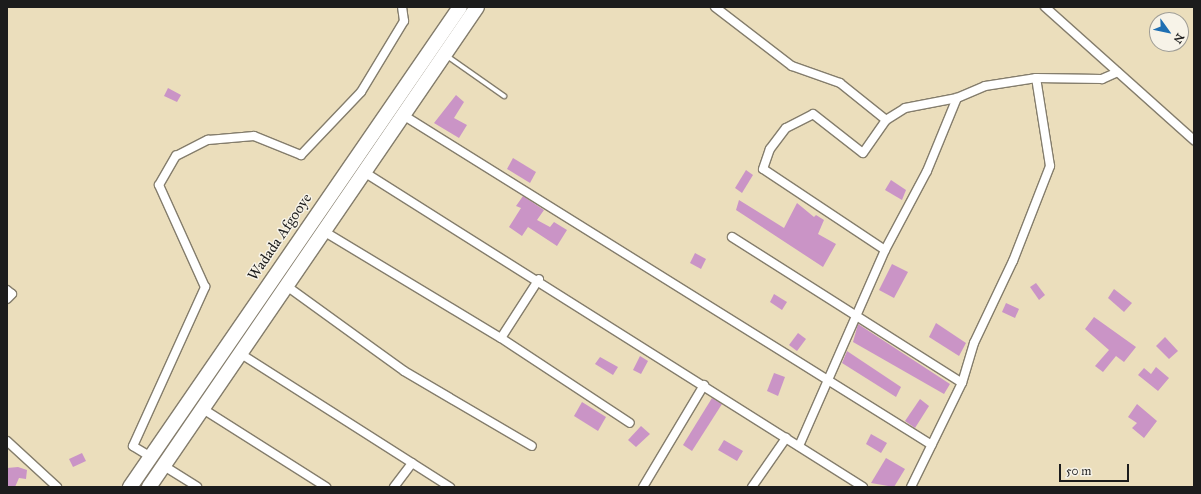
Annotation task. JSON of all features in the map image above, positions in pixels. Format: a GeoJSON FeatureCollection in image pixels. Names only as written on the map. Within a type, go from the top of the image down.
{"type":"FeatureCollection","features":[{"type":"Feature","properties":{"kind":"highway","name":"Wadada Afgooye"},"geometry":{"type":"LineString","coordinates":[[130,487],[460,7]]}},
{"type":"Feature","properties":{"kind":"highway"},"geometry":{"type":"LineString","coordinates":[[149,487],[288,287],[364,172],[477,7]]}},
{"type":"Feature","properties":{"kind":"street"},"geometry":{"type":"LineString","coordinates":[[151,457],[133,446],[205,287],[159,185],[176,156],[208,140],[254,136],[301,155],[361,92],[404,21],[402,7]]}},
{"type":"Feature","properties":{"kind":"street"},"geometry":{"type":"LineString","coordinates":[[715,7],[792,66],[840,83],[886,120]]}},
{"type":"Feature","properties":{"kind":"street"},"geometry":{"type":"LineString","coordinates":[[1045,7],[1194,140]]}},
{"type":"Feature","properties":{"kind":"street"},"geometry":{"type":"LineString","coordinates":[[885,250],[763,169],[770,149],[786,128],[813,114],[863,153],[886,120],[905,108],[957,98],[985,86],[1036,78],[1102,79],[1118,72]]}},
{"type":"Feature","properties":{"kind":"street"},"geometry":{"type":"LineString","coordinates":[[911,487],[962,383],[974,343],[1013,261],[1050,166],[1036,78]]}},
{"type":"Feature","properties":{"kind":"street"},"geometry":{"type":"LineString","coordinates":[[799,446],[885,250],[927,171],[957,98]]}},
{"type":"Feature","properties":{"kind":"street"},"geometry":{"type":"LineString","coordinates":[[404,115],[827,381],[932,445]]}},
{"type":"Feature","properties":{"kind":"street"},"geometry":{"type":"LineString","coordinates":[[364,172],[539,279],[641,348],[704,385],[863,487]]}},
{"type":"Feature","properties":{"kind":"street"},"geometry":{"type":"LineString","coordinates":[[325,232],[501,338],[630,423]]}},
{"type":"Feature","properties":{"kind":"street"},"geometry":{"type":"LineString","coordinates":[[732,237],[962,383]]}},
{"type":"Feature","properties":{"kind":"street"},"geometry":{"type":"LineString","coordinates":[[501,338],[539,279]]}},
{"type":"Feature","properties":{"kind":"street"},"geometry":{"type":"LineString","coordinates":[[288,287],[404,371],[532,446]]}},
{"type":"Feature","properties":{"kind":"street"},"geometry":{"type":"LineString","coordinates":[[7,290],[12,294],[7,299]]}},
{"type":"Feature","properties":{"kind":"street"},"geometry":{"type":"LineString","coordinates":[[241,354],[450,487]]}},
{"type":"Feature","properties":{"kind":"street"},"geometry":{"type":"LineString","coordinates":[[643,487],[704,385]]}},
{"type":"Feature","properties":{"kind":"street"},"geometry":{"type":"LineString","coordinates":[[203,409],[326,487]]}},
{"type":"Feature","properties":{"kind":"street"},"geometry":{"type":"LineString","coordinates":[[752,487],[786,438]]}},
{"type":"Feature","properties":{"kind":"street"},"geometry":{"type":"LineString","coordinates":[[7,441],[57,487]]}},
{"type":"Feature","properties":{"kind":"street"},"geometry":{"type":"LineString","coordinates":[[394,487],[412,462]]}},
{"type":"Feature","properties":{"kind":"street"},"geometry":{"type":"LineString","coordinates":[[164,466],[197,487]]}},
{"type":"Feature","properties":{"kind":"lane"},"geometry":{"type":"LineString","coordinates":[[445,54],[504,96]]}},
{"type":"Feature","properties":{"kind":"building"},"geometry":{"type":"Polygon","coordinates":[[[168,88],[181,95],[177,102],[164,96],[168,88]]]}},
{"type":"Feature","properties":{"kind":"building"},"geometry":{"type":"Polygon","coordinates":[[[456,95],[464,102],[454,118],[467,125],[459,138],[434,123],[456,95]]]}},
{"type":"Feature","properties":{"kind":"building"},"geometry":{"type":"Polygon","coordinates":[[[513,158],[536,172],[530,183],[507,169],[513,158]]]}},
{"type":"Feature","properties":{"kind":"building"},"geometry":{"type":"Polygon","coordinates":[[[746,170],[753,175],[742,193],[735,188],[746,170]]]}},
{"type":"Feature","properties":{"kind":"building"},"geometry":{"type":"Polygon","coordinates":[[[891,180],[906,190],[902,200],[885,190],[891,180]]]}},
{"type":"Feature","properties":{"kind":"building"},"geometry":{"type":"Polygon","coordinates":[[[523,196],[544,210],[537,220],[550,227],[554,222],[567,230],[557,246],[528,227],[522,236],[509,227],[521,208],[516,206],[523,196]]]}},
{"type":"Feature","properties":{"kind":"building"},"geometry":{"type":"Polygon","coordinates":[[[739,200],[784,228],[797,203],[814,217],[816,215],[824,220],[818,234],[836,244],[823,267],[736,210],[739,200]]]}},
{"type":"Feature","properties":{"kind":"building"},"geometry":{"type":"Polygon","coordinates":[[[695,253],[706,259],[701,269],[690,263],[695,253]]]}},
{"type":"Feature","properties":{"kind":"building"},"geometry":{"type":"Polygon","coordinates":[[[892,264],[908,272],[894,298],[879,290],[892,264]]]}},
{"type":"Feature","properties":{"kind":"building"},"geometry":{"type":"Polygon","coordinates":[[[1036,283],[1045,295],[1039,300],[1030,287],[1036,283]]]}},
{"type":"Feature","properties":{"kind":"building"},"geometry":{"type":"Polygon","coordinates":[[[1114,289],[1132,303],[1124,312],[1108,298],[1114,289]]]}},
{"type":"Feature","properties":{"kind":"building"},"geometry":{"type":"Polygon","coordinates":[[[774,294],[787,302],[782,310],[770,302],[774,294]]]}},
{"type":"Feature","properties":{"kind":"building"},"geometry":{"type":"Polygon","coordinates":[[[1006,303],[1019,309],[1015,318],[1002,312],[1006,303]]]}},
{"type":"Feature","properties":{"kind":"building"},"geometry":{"type":"Polygon","coordinates":[[[1094,317],[1136,347],[1124,362],[1116,356],[1103,372],[1095,366],[1109,350],[1085,329],[1094,317]]]}},
{"type":"Feature","properties":{"kind":"building"},"geometry":{"type":"Polygon","coordinates":[[[936,323],[966,343],[959,356],[929,337],[936,323]]]}},
{"type":"Feature","properties":{"kind":"building"},"geometry":{"type":"Polygon","coordinates":[[[858,324],[950,384],[944,394],[853,342],[858,324]]]}},
{"type":"Feature","properties":{"kind":"building"},"geometry":{"type":"Polygon","coordinates":[[[798,333],[806,339],[797,351],[789,345],[798,333]]]}},
{"type":"Feature","properties":{"kind":"building"},"geometry":{"type":"Polygon","coordinates":[[[1165,337],[1178,351],[1169,359],[1156,346],[1165,337]]]}},
{"type":"Feature","properties":{"kind":"building"},"geometry":{"type":"Polygon","coordinates":[[[847,351],[901,387],[896,397],[842,363],[847,351]]]}},
{"type":"Feature","properties":{"kind":"building"},"geometry":{"type":"Polygon","coordinates":[[[640,356],[648,361],[641,374],[633,370],[640,356]]]}},
{"type":"Feature","properties":{"kind":"building"},"geometry":{"type":"Polygon","coordinates":[[[600,357],[618,367],[613,375],[595,364],[600,357]]]}},
{"type":"Feature","properties":{"kind":"building"},"geometry":{"type":"Polygon","coordinates":[[[1156,367],[1169,378],[1158,391],[1138,375],[1144,368],[1151,374],[1156,367]]]}},
{"type":"Feature","properties":{"kind":"building"},"geometry":{"type":"Polygon","coordinates":[[[774,373],[785,377],[778,396],[767,391],[774,373]]]}},
{"type":"Feature","properties":{"kind":"building"},"geometry":{"type":"Polygon","coordinates":[[[712,398],[722,404],[692,451],[683,445],[712,398]]]}},
{"type":"Feature","properties":{"kind":"building"},"geometry":{"type":"Polygon","coordinates":[[[920,399],[929,406],[915,428],[905,421],[920,399]]]}},
{"type":"Feature","properties":{"kind":"building"},"geometry":{"type":"Polygon","coordinates":[[[582,402],[606,417],[598,431],[574,416],[582,402]]]}},
{"type":"Feature","properties":{"kind":"building"},"geometry":{"type":"Polygon","coordinates":[[[1137,404],[1157,421],[1144,438],[1132,428],[1137,423],[1128,417],[1137,404]]]}},
{"type":"Feature","properties":{"kind":"building"},"geometry":{"type":"Polygon","coordinates":[[[641,426],[650,434],[636,447],[628,440],[641,426]]]}},
{"type":"Feature","properties":{"kind":"building"},"geometry":{"type":"Polygon","coordinates":[[[871,434],[887,443],[881,453],[866,444],[871,434]]]}},
{"type":"Feature","properties":{"kind":"building"},"geometry":{"type":"Polygon","coordinates":[[[724,440],[743,451],[737,461],[718,450],[724,440]]]}},
{"type":"Feature","properties":{"kind":"building"},"geometry":{"type":"Polygon","coordinates":[[[82,453],[86,461],[73,467],[69,459],[82,453]]]}},
{"type":"Feature","properties":{"kind":"building"},"geometry":{"type":"Polygon","coordinates":[[[886,458],[905,469],[894,487],[871,483],[886,458]]]}},
{"type":"Feature","properties":{"kind":"building"},"geometry":{"type":"Polygon","coordinates":[[[18,467],[27,470],[26,479],[19,478],[15,487],[7,487],[7,468],[18,467]]]}}]}
